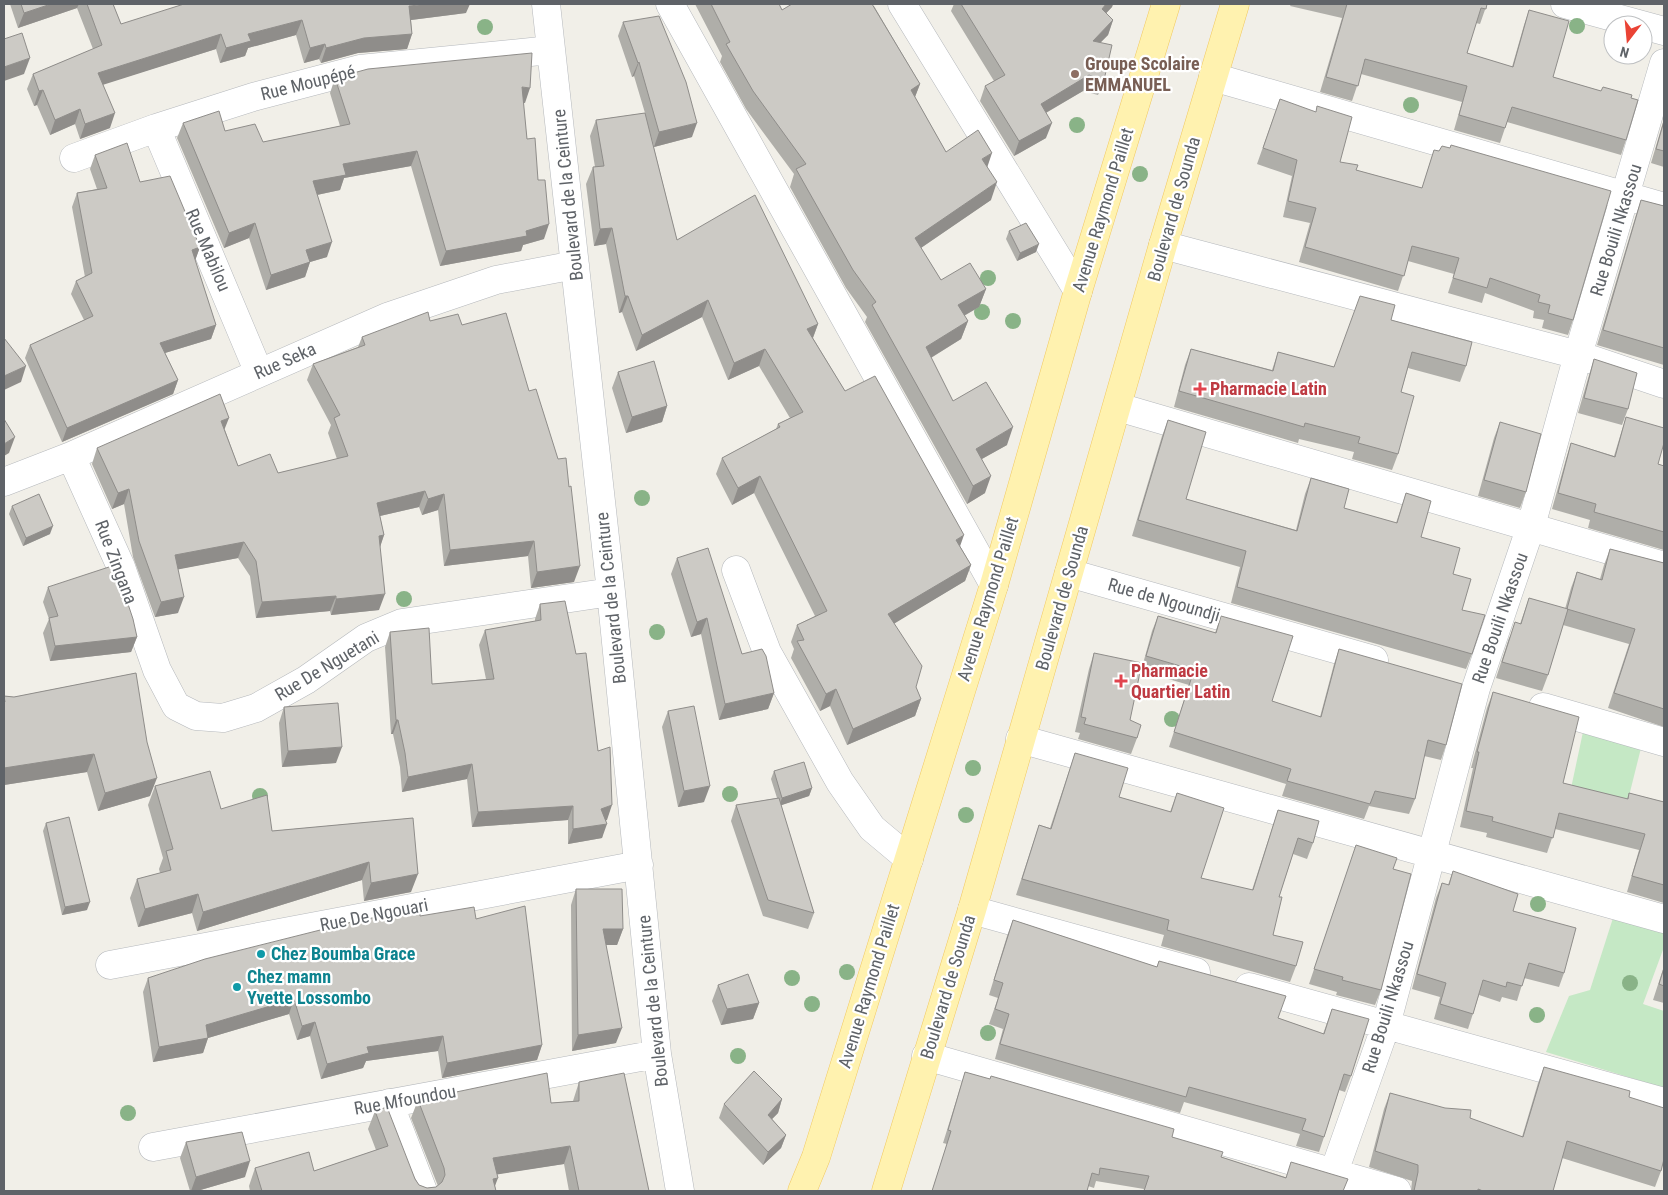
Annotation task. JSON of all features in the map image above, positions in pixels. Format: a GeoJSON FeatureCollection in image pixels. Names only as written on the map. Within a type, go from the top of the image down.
{"type":"FeatureCollection","features":[{"type":"Feature","properties":{"kind":"main road","name":"Avenue Raymond Paillet"},"geometry":{"type":"LineString","coordinates":[[802,1191],[816,1157],[994,585],[1078,291],[1166,4]]}},
{"type":"Feature","properties":{"kind":"main road","name":"Boulevard de Sounda"},"geometry":{"type":"LineString","coordinates":[[886,1191],[972,910],[1163,245],[1235,4]]}},
{"type":"Feature","properties":{"kind":"street","name":"Boulevard de la Ceinture"},"geometry":{"type":"LineString","coordinates":[[546,4],[611,592],[657,1054],[680,1191]]}},
{"type":"Feature","properties":{"kind":"street"},"geometry":{"type":"LineString","coordinates":[[670,4],[994,585]]}},
{"type":"Feature","properties":{"kind":"street"},"geometry":{"type":"LineString","coordinates":[[902,4],[1078,291]]}},
{"type":"Feature","properties":{"kind":"street"},"geometry":{"type":"LineString","coordinates":[[1566,4],[1664,31]]}},
{"type":"Feature","properties":{"kind":"street","name":"Rue Moupépé"},"geometry":{"type":"LineString","coordinates":[[74,158],[156,128],[253,97],[360,69],[551,50]]}},
{"type":"Feature","properties":{"kind":"street","name":"Rue Bouili Nkassou"},"geometry":{"type":"LineString","coordinates":[[1334,1172],[1386,1025],[1476,688],[1531,526],[1578,355],[1664,63]]}},
{"type":"Feature","properties":{"kind":"street"},"geometry":{"type":"LineString","coordinates":[[1213,77],[1664,207]]}},
{"type":"Feature","properties":{"kind":"street","name":"Rue Mabilou"},"geometry":{"type":"LineString","coordinates":[[156,128],[259,373]]}},
{"type":"Feature","properties":{"kind":"street"},"geometry":{"type":"LineString","coordinates":[[1163,245],[1578,355],[1664,384]]}},
{"type":"Feature","properties":{"kind":"street","name":"Rue Seka"},"geometry":{"type":"LineString","coordinates":[[4,482],[71,456],[405,311],[496,280],[575,265]]}},
{"type":"Feature","properties":{"kind":"street"},"geometry":{"type":"LineString","coordinates":[[1118,407],[1664,566]]}},
{"type":"Feature","properties":{"kind":"street","name":"Rue Zingana"},"geometry":{"type":"LineString","coordinates":[[71,456],[121,567],[157,670]]}},
{"type":"Feature","properties":{"kind":"street"},"geometry":{"type":"LineString","coordinates":[[736,570],[767,652],[840,782],[872,828],[909,859]]}},
{"type":"Feature","properties":{"kind":"street","name":"Rue de Ngoundji"},"geometry":{"type":"LineString","coordinates":[[1069,573],[1400,667]]}},
{"type":"Feature","properties":{"kind":"street","name":"Rue De Nguetani"},"geometry":{"type":"LineString","coordinates":[[157,670],[176,706],[196,716],[223,718],[256,708],[306,680],[366,638],[402,623],[611,592]]}},
{"type":"Feature","properties":{"kind":"street"},"geometry":{"type":"LineString","coordinates":[[128,676],[157,670]]}},
{"type":"Feature","properties":{"kind":"street"},"geometry":{"type":"LineString","coordinates":[[1447,680],[1664,742]]}},
{"type":"Feature","properties":{"kind":"street"},"geometry":{"type":"LineString","coordinates":[[1020,739],[1664,919]]}},
{"type":"Feature","properties":{"kind":"street","name":"Rue De Ngouari"},"geometry":{"type":"LineString","coordinates":[[110,964],[639,865]]}},
{"type":"Feature","properties":{"kind":"street"},"geometry":{"type":"LineString","coordinates":[[972,910],[1664,1102]]}},
{"type":"Feature","properties":{"kind":"street","name":"Rue Mfoundou"},"geometry":{"type":"LineString","coordinates":[[153,1146],[657,1054]]}},
{"type":"Feature","properties":{"kind":"street"},"geometry":{"type":"LineString","coordinates":[[926,1056],[1397,1191]]}},
{"type":"Feature","properties":{"kind":"street"},"geometry":{"type":"LineString","coordinates":[[389,1103],[423,1191]]}},
{"type":"Feature","properties":{"kind":"green space"},"geometry":{"type":"Polygon","coordinates":[[[1583,732],[1641,748],[1628,800],[1570,793],[1583,732]]]}},
{"type":"Feature","properties":{"kind":"green space"},"geometry":{"type":"Polygon","coordinates":[[[1613,918],[1664,928],[1664,947],[1643,1004],[1664,1011],[1664,1088],[1546,1052],[1569,996],[1590,990],[1613,918]]]}},
{"type":"Feature","properties":{"kind":"building"},"geometry":{"type":"Polygon","coordinates":[[[21,4],[51,4],[24,13],[21,4]]]}},
{"type":"Feature","properties":{"kind":"building"},"geometry":{"type":"Polygon","coordinates":[[[87,4],[113,4],[121,24],[184,4],[429,4],[409,6],[412,34],[364,38],[326,48],[325,44],[310,48],[302,20],[248,34],[251,41],[226,48],[221,34],[98,73],[115,113],[85,124],[80,109],[55,120],[43,90],[39,91],[33,74],[102,45],[87,4]]]}},
{"type":"Feature","properties":{"kind":"building"},"geometry":{"type":"Polygon","coordinates":[[[711,4],[779,4],[782,10],[792,4],[872,4],[920,84],[911,90],[946,152],[978,130],[992,153],[982,159],[997,182],[915,238],[941,280],[970,263],[986,289],[958,305],[968,321],[926,347],[953,401],[986,382],[1013,427],[976,449],[991,476],[973,486],[872,305],[876,302],[853,270],[796,169],[806,164],[753,91],[726,44],[730,42],[711,4]]]}},
{"type":"Feature","properties":{"kind":"building"},"geometry":{"type":"Polygon","coordinates":[[[961,4],[1106,4],[1102,9],[1113,20],[1093,41],[1112,45],[1104,80],[1089,75],[1041,104],[1052,123],[1019,141],[985,86],[1005,75],[961,4]]]}},
{"type":"Feature","properties":{"kind":"building"},"geometry":{"type":"Polygon","coordinates":[[[1347,4],[1487,4],[1486,9],[1481,8],[1467,53],[1513,67],[1529,10],[1569,21],[1553,77],[1601,91],[1603,87],[1632,95],[1631,98],[1638,100],[1626,140],[1512,107],[1505,128],[1459,115],[1467,86],[1365,59],[1358,86],[1326,77],[1347,4]]]}},
{"type":"Feature","properties":{"kind":"building"},"geometry":{"type":"Polygon","coordinates":[[[659,16],[686,82],[697,123],[659,132],[639,62],[623,22],[659,16]]]}},
{"type":"Feature","properties":{"kind":"building"},"geometry":{"type":"Polygon","coordinates":[[[22,33],[30,58],[4,67],[4,39],[22,33]]]}},
{"type":"Feature","properties":{"kind":"building"},"geometry":{"type":"Polygon","coordinates":[[[532,53],[530,88],[522,87],[527,139],[535,138],[538,180],[545,180],[549,224],[526,231],[527,236],[446,251],[417,151],[343,164],[346,175],[313,181],[332,242],[306,250],[310,262],[271,275],[255,223],[229,233],[183,123],[219,111],[225,131],[255,124],[263,142],[350,124],[335,78],[368,69],[532,53]]]}},
{"type":"Feature","properties":{"kind":"building"},"geometry":{"type":"Polygon","coordinates":[[[1280,99],[1316,112],[1317,106],[1352,117],[1340,162],[1358,165],[1356,170],[1422,188],[1434,150],[1439,151],[1442,146],[1450,148],[1451,145],[1611,191],[1573,320],[1548,313],[1550,305],[1538,302],[1540,295],[1490,278],[1487,288],[1453,278],[1459,258],[1412,246],[1404,276],[1305,247],[1316,208],[1288,201],[1297,160],[1263,148],[1280,99]]]}},
{"type":"Feature","properties":{"kind":"building"},"geometry":{"type":"Polygon","coordinates":[[[645,113],[677,240],[755,195],[818,324],[807,329],[845,391],[875,376],[964,535],[956,540],[971,565],[888,614],[922,666],[916,687],[921,699],[853,729],[836,689],[826,694],[797,641],[804,640],[797,625],[827,611],[760,476],[738,488],[722,458],[780,427],[778,424],[803,412],[765,349],[734,363],[708,300],[642,335],[628,296],[625,296],[612,228],[600,229],[593,167],[604,166],[596,120],[645,113]]]}},
{"type":"Feature","properties":{"kind":"building"},"geometry":{"type":"Polygon","coordinates":[[[1664,121],[1664,151],[1656,149],[1664,121]]]}},
{"type":"Feature","properties":{"kind":"building"},"geometry":{"type":"Polygon","coordinates":[[[127,143],[140,182],[170,176],[200,247],[192,250],[216,325],[160,343],[178,380],[67,428],[30,345],[93,316],[76,281],[92,273],[77,193],[107,188],[95,155],[127,143]]]}},
{"type":"Feature","properties":{"kind":"building"},"geometry":{"type":"Polygon","coordinates":[[[1641,200],[1664,206],[1664,348],[1603,330],[1641,200]]]}},
{"type":"Feature","properties":{"kind":"building"},"geometry":{"type":"Polygon","coordinates":[[[1026,223],[1039,244],[1020,253],[1009,231],[1026,223]]]}},
{"type":"Feature","properties":{"kind":"building"},"geometry":{"type":"Polygon","coordinates":[[[1360,296],[1395,305],[1391,320],[1472,342],[1466,366],[1412,352],[1401,392],[1414,396],[1398,454],[1358,443],[1360,437],[1305,423],[1304,427],[1179,391],[1191,349],[1273,371],[1278,352],[1334,367],[1360,296]]]}},
{"type":"Feature","properties":{"kind":"building"},"geometry":{"type":"Polygon","coordinates":[[[428,312],[430,321],[458,314],[462,325],[506,313],[529,391],[536,389],[558,459],[566,458],[580,566],[537,572],[534,541],[450,550],[444,494],[428,499],[425,491],[377,503],[384,535],[379,536],[385,594],[336,599],[336,596],[262,602],[256,561],[244,542],[175,555],[184,597],[161,602],[139,541],[129,489],[118,493],[97,448],[220,394],[229,418],[221,421],[238,466],[270,454],[278,473],[348,456],[334,418],[340,415],[313,364],[365,345],[362,337],[428,312]]]}},
{"type":"Feature","properties":{"kind":"building"},"geometry":{"type":"Polygon","coordinates":[[[4,338],[26,366],[4,376],[4,338]]]}},
{"type":"Feature","properties":{"kind":"building"},"geometry":{"type":"Polygon","coordinates":[[[1594,359],[1637,373],[1628,409],[1584,398],[1594,359]]]}},
{"type":"Feature","properties":{"kind":"building"},"geometry":{"type":"Polygon","coordinates":[[[654,361],[667,406],[632,417],[618,372],[654,361]]]}},
{"type":"Feature","properties":{"kind":"building"},"geometry":{"type":"Polygon","coordinates":[[[1626,417],[1664,428],[1664,443],[1658,464],[1664,466],[1664,532],[1594,512],[1596,504],[1558,493],[1571,443],[1615,457],[1626,417]]]}},
{"type":"Feature","properties":{"kind":"building"},"geometry":{"type":"Polygon","coordinates":[[[4,419],[15,437],[4,444],[4,419]]]}},
{"type":"Feature","properties":{"kind":"building"},"geometry":{"type":"Polygon","coordinates":[[[1168,420],[1206,432],[1186,499],[1297,531],[1311,478],[1349,489],[1344,508],[1397,523],[1406,493],[1431,501],[1421,537],[1460,548],[1453,574],[1471,579],[1462,610],[1485,615],[1472,654],[1237,587],[1246,551],[1138,520],[1168,420]]]}},
{"type":"Feature","properties":{"kind":"building"},"geometry":{"type":"Polygon","coordinates":[[[1500,422],[1541,434],[1526,492],[1484,480],[1500,422]]]}},
{"type":"Feature","properties":{"kind":"building"},"geometry":{"type":"Polygon","coordinates":[[[39,494],[53,526],[26,538],[12,506],[39,494]]]}},
{"type":"Feature","properties":{"kind":"building"},"geometry":{"type":"Polygon","coordinates":[[[708,548],[742,654],[762,649],[766,656],[774,693],[725,704],[707,618],[697,622],[677,558],[708,548]]]}},
{"type":"Feature","properties":{"kind":"building"},"geometry":{"type":"Polygon","coordinates":[[[1610,549],[1664,563],[1664,709],[1614,693],[1635,629],[1567,609],[1577,572],[1602,580],[1610,549]]]}},
{"type":"Feature","properties":{"kind":"building"},"geometry":{"type":"Polygon","coordinates":[[[115,565],[137,637],[55,646],[49,618],[58,616],[48,587],[115,565]]]}},
{"type":"Feature","properties":{"kind":"building"},"geometry":{"type":"Polygon","coordinates":[[[1529,598],[1568,609],[1548,675],[1502,662],[1515,622],[1521,624],[1529,598]]]}},
{"type":"Feature","properties":{"kind":"building"},"geometry":{"type":"Polygon","coordinates":[[[565,601],[576,654],[586,653],[598,751],[610,747],[612,805],[601,809],[607,824],[573,829],[573,806],[478,812],[472,764],[408,777],[405,753],[398,720],[396,720],[390,632],[429,628],[432,684],[494,679],[485,630],[541,620],[540,604],[565,601]]]}},
{"type":"Feature","properties":{"kind":"building"},"geometry":{"type":"Polygon","coordinates":[[[1158,616],[1216,633],[1221,616],[1293,636],[1272,701],[1321,717],[1339,649],[1462,684],[1446,745],[1428,740],[1415,799],[1375,791],[1370,804],[1287,781],[1291,769],[1174,732],[1194,670],[1146,656],[1158,616]]]}},
{"type":"Feature","properties":{"kind":"building"},"geometry":{"type":"Polygon","coordinates":[[[1094,653],[1142,663],[1130,720],[1141,725],[1137,738],[1084,724],[1086,718],[1081,717],[1094,653]]]}},
{"type":"Feature","properties":{"kind":"building"},"geometry":{"type":"Polygon","coordinates":[[[136,673],[147,742],[157,778],[105,793],[94,754],[4,768],[4,696],[14,697],[136,673]]]}},
{"type":"Feature","properties":{"kind":"building"},"geometry":{"type":"Polygon","coordinates":[[[1493,692],[1579,717],[1563,783],[1628,799],[1629,793],[1664,802],[1664,885],[1632,876],[1645,834],[1559,813],[1553,838],[1492,821],[1493,817],[1466,811],[1479,752],[1477,752],[1493,692]]]}},
{"type":"Feature","properties":{"kind":"building"},"geometry":{"type":"Polygon","coordinates":[[[338,703],[342,747],[288,751],[284,707],[338,703]]]}},
{"type":"Feature","properties":{"kind":"building"},"geometry":{"type":"Polygon","coordinates":[[[694,706],[710,786],[684,791],[668,711],[694,706]]]}},
{"type":"Feature","properties":{"kind":"building"},"geometry":{"type":"Polygon","coordinates":[[[1075,753],[1128,768],[1119,797],[1171,812],[1177,793],[1224,808],[1201,878],[1253,890],[1278,810],[1319,821],[1313,843],[1298,838],[1279,897],[1282,897],[1273,935],[1303,942],[1296,966],[1167,930],[1169,920],[1022,879],[1039,825],[1051,829],[1075,753]]]}},
{"type":"Feature","properties":{"kind":"building"},"geometry":{"type":"Polygon","coordinates":[[[804,762],[812,788],[782,798],[774,771],[804,762]]]}},
{"type":"Feature","properties":{"kind":"building"},"geometry":{"type":"Polygon","coordinates":[[[210,771],[221,809],[267,795],[272,831],[413,818],[418,874],[371,883],[369,862],[203,912],[198,894],[145,909],[137,879],[171,870],[166,851],[173,849],[155,786],[210,771]]]}},
{"type":"Feature","properties":{"kind":"building"},"geometry":{"type":"Polygon","coordinates":[[[779,798],[814,913],[768,900],[736,805],[779,798]]]}},
{"type":"Feature","properties":{"kind":"building"},"geometry":{"type":"Polygon","coordinates":[[[69,817],[90,902],[65,907],[46,823],[69,817]]]}},
{"type":"Feature","properties":{"kind":"building"},"geometry":{"type":"Polygon","coordinates":[[[1356,845],[1397,858],[1393,869],[1411,874],[1381,990],[1342,980],[1343,977],[1314,969],[1356,845]]]}},
{"type":"Feature","properties":{"kind":"building"},"geometry":{"type":"Polygon","coordinates":[[[1453,871],[1518,894],[1513,911],[1576,928],[1564,973],[1529,963],[1522,986],[1507,982],[1506,987],[1483,980],[1473,1014],[1440,1004],[1446,983],[1417,974],[1442,883],[1449,885],[1453,871]]]}},
{"type":"Feature","properties":{"kind":"building"},"geometry":{"type":"Polygon","coordinates":[[[576,889],[622,889],[623,929],[603,929],[622,1028],[578,1035],[576,889]]]}},
{"type":"Feature","properties":{"kind":"building"},"geometry":{"type":"Polygon","coordinates":[[[525,906],[542,1045],[447,1063],[443,1036],[367,1047],[369,1053],[327,1064],[315,1022],[302,1026],[294,999],[206,1025],[208,1038],[159,1047],[148,978],[205,959],[356,921],[420,909],[420,916],[474,907],[476,919],[525,906]]]}},
{"type":"Feature","properties":{"kind":"building"},"geometry":{"type":"Polygon","coordinates":[[[1013,920],[1157,967],[1159,961],[1286,996],[1278,1018],[1324,1034],[1332,1009],[1369,1019],[1351,1076],[1344,1074],[1324,1137],[1302,1130],[1306,1119],[1189,1087],[1186,1097],[1000,1044],[1009,1014],[995,1009],[1003,983],[994,980],[1013,920]]]}},
{"type":"Feature","properties":{"kind":"building"},"geometry":{"type":"Polygon","coordinates":[[[1664,968],[1664,986],[1659,984],[1664,968]]]}},
{"type":"Feature","properties":{"kind":"building"},"geometry":{"type":"Polygon","coordinates":[[[748,974],[759,1003],[727,1009],[718,985],[748,974]]]}},
{"type":"Feature","properties":{"kind":"building"},"geometry":{"type":"Polygon","coordinates":[[[1544,1067],[1630,1091],[1629,1097],[1664,1108],[1664,1159],[1661,1171],[1567,1141],[1553,1191],[1483,1191],[1478,1189],[1478,1191],[1414,1191],[1418,1165],[1375,1151],[1390,1093],[1445,1108],[1471,1110],[1470,1118],[1523,1137],[1544,1067]]]}},
{"type":"Feature","properties":{"kind":"building"},"geometry":{"type":"Polygon","coordinates":[[[754,1071],[782,1099],[768,1115],[786,1135],[768,1152],[724,1104],[754,1071]]]}},
{"type":"Feature","properties":{"kind":"building"},"geometry":{"type":"Polygon","coordinates":[[[965,1072],[990,1079],[991,1076],[1174,1129],[1172,1137],[1223,1152],[1221,1157],[1286,1178],[1291,1162],[1348,1179],[1343,1191],[1144,1191],[1149,1176],[1100,1168],[1099,1175],[1092,1173],[1087,1191],[932,1191],[951,1131],[948,1130],[965,1072]]]}},
{"type":"Feature","properties":{"kind":"building"},"geometry":{"type":"Polygon","coordinates":[[[547,1073],[551,1103],[579,1101],[579,1082],[624,1073],[649,1191],[579,1191],[570,1146],[493,1158],[498,1178],[493,1179],[496,1191],[262,1191],[255,1168],[309,1152],[314,1171],[388,1146],[375,1111],[387,1107],[415,1179],[419,1185],[427,1188],[436,1187],[442,1182],[445,1175],[444,1168],[418,1100],[547,1073]]]}},
{"type":"Feature","properties":{"kind":"building"},"geometry":{"type":"Polygon","coordinates":[[[242,1132],[250,1161],[196,1177],[186,1142],[242,1132]]]}},
{"type":"Feature","properties":{"kind":"place","name":"Groupe Scolaire EMMANUEL"},"geometry":{"type":"Point","coordinates":[1075,74]}},
{"type":"Feature","properties":{"kind":"place","name":"Pharmacie Latin"},"geometry":{"type":"Point","coordinates":[1200,389]}},
{"type":"Feature","properties":{"kind":"place","name":"Pharmacie Quartier Latin"},"geometry":{"type":"Point","coordinates":[1121,681]}},
{"type":"Feature","properties":{"kind":"place","name":"Chez Boumba Grace"},"geometry":{"type":"Point","coordinates":[261,954]}},
{"type":"Feature","properties":{"kind":"place","name":"Chez mamn Yvette Lossombo"},"geometry":{"type":"Point","coordinates":[237,987]}}]}
